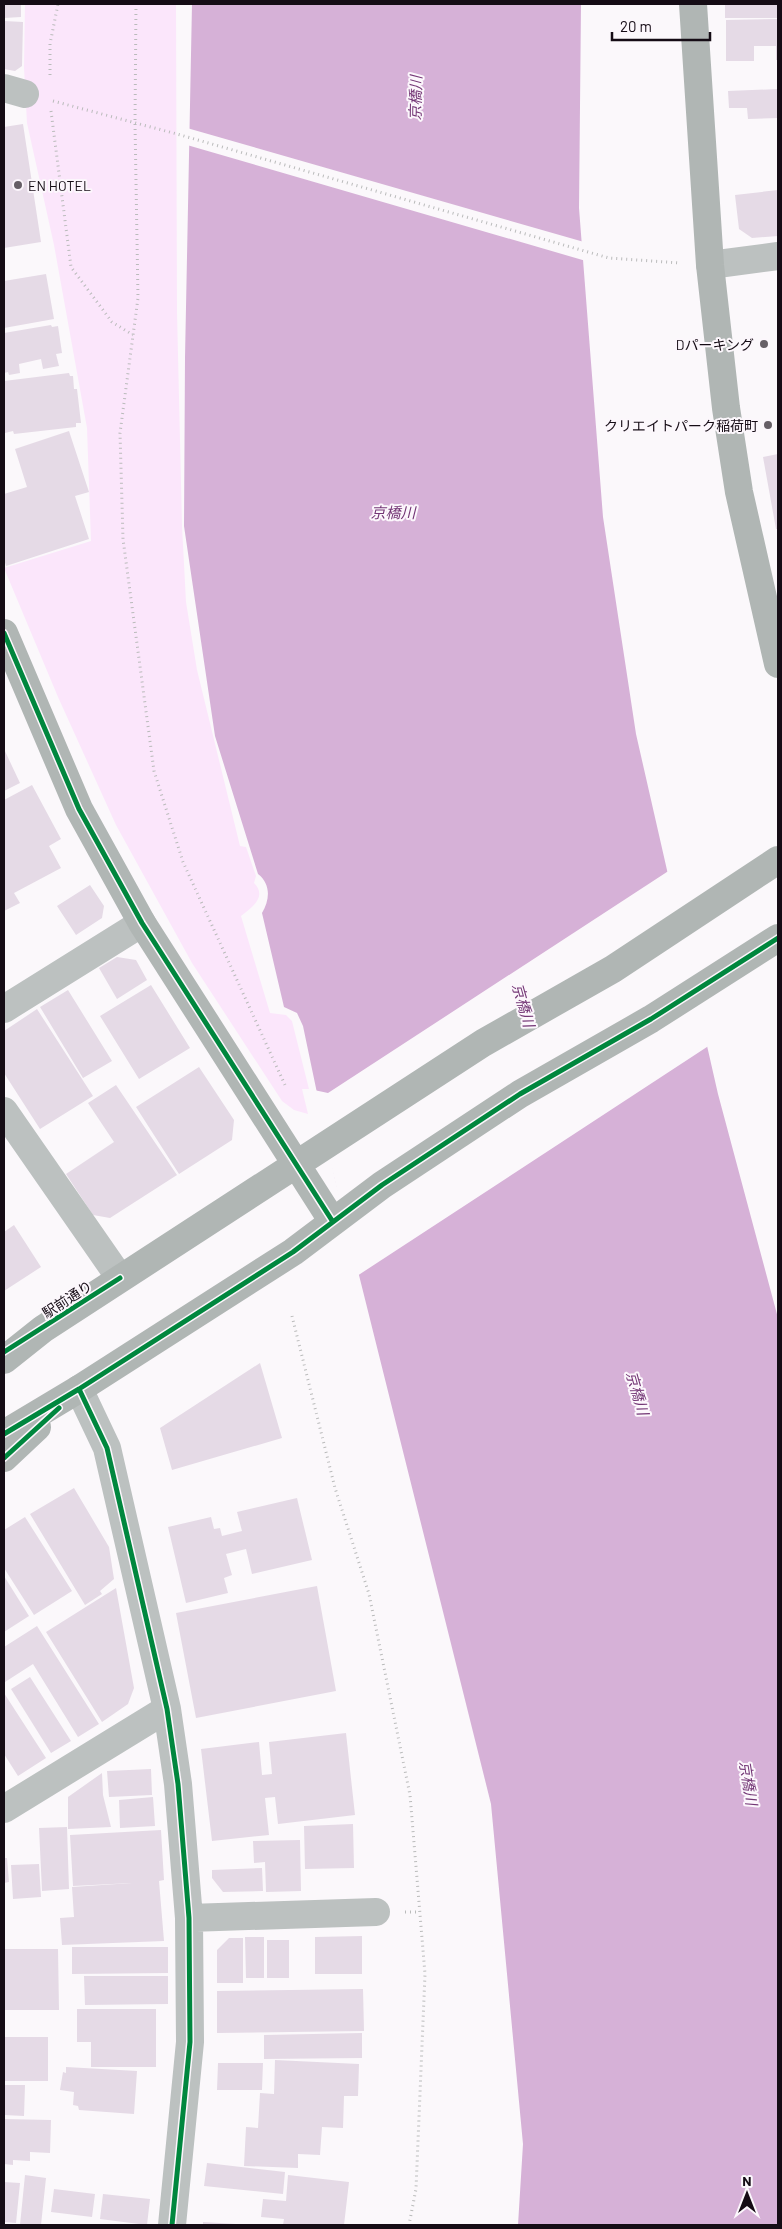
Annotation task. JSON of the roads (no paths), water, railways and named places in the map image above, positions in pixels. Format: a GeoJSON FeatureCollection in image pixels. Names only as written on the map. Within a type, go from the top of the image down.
{"type":"FeatureCollection","features":[{"type":"Feature","properties":{"kind":"street"},"geometry":{"type":"LineString","coordinates":[[693,4],[710,265],[726,408],[739,492],[778,664]]}},
{"type":"Feature","properties":{"kind":"street"},"geometry":{"type":"LineString","coordinates":[[710,265],[778,256]]}},
{"type":"Feature","properties":{"kind":"street"},"geometry":{"type":"LineString","coordinates":[[4,633],[79,809],[142,923],[307,1158],[333,1222]]}},
{"type":"Feature","properties":{"kind":"street","name":"駅前通り"},"geometry":{"type":"LineString","coordinates":[[4,1360],[43,1328],[483,1043],[613,969],[690,920],[778,860]]}},
{"type":"Feature","properties":{"kind":"street"},"geometry":{"type":"LineString","coordinates":[[4,1009],[142,923]]}},
{"type":"Feature","properties":{"kind":"street"},"geometry":{"type":"LineString","coordinates":[[4,1434],[79,1389],[293,1252],[382,1184],[520,1094],[652,1019],[778,938]]}},
{"type":"Feature","properties":{"kind":"street"},"geometry":{"type":"LineString","coordinates":[[4,1111],[120,1278]]}},
{"type":"Feature","properties":{"kind":"street"},"geometry":{"type":"LineString","coordinates":[[4,1352],[43,1328]]}},
{"type":"Feature","properties":{"kind":"street"},"geometry":{"type":"LineString","coordinates":[[4,1458],[79,1389]]}},
{"type":"Feature","properties":{"kind":"street"},"geometry":{"type":"LineString","coordinates":[[79,1389],[107,1448],[167,1709],[178,1784],[189,1918],[190,2042],[172,2225]]}},
{"type":"Feature","properties":{"kind":"street"},"geometry":{"type":"LineString","coordinates":[[4,1809],[167,1709]]}},
{"type":"Feature","properties":{"kind":"street"},"geometry":{"type":"LineString","coordinates":[[189,1918],[376,1912]]}},
{"type":"Feature","properties":{"kind":"water","name":"京橋川"},"geometry":{"type":"Polygon","coordinates":[[[192,4],[581,4],[579,208],[603,517],[636,734],[718,1094],[778,1318],[778,2225],[518,2225],[523,2144],[491,1804],[335,1179],[303,1026],[297,1013],[284,1007],[262,913],[268,898],[267,887],[258,874],[215,736],[184,526],[185,358],[192,4]]]}},
{"type":"Feature","properties":{"kind":"place","name":"EN HOTEL"},"geometry":{"type":"Point","coordinates":[18,185]}},
{"type":"Feature","properties":{"kind":"place","name":"Dパーキング"},"geometry":{"type":"Point","coordinates":[764,344]}},
{"type":"Feature","properties":{"kind":"place","name":"クリエイトパーク稲荷町"},"geometry":{"type":"Point","coordinates":[768,425]}}]}
